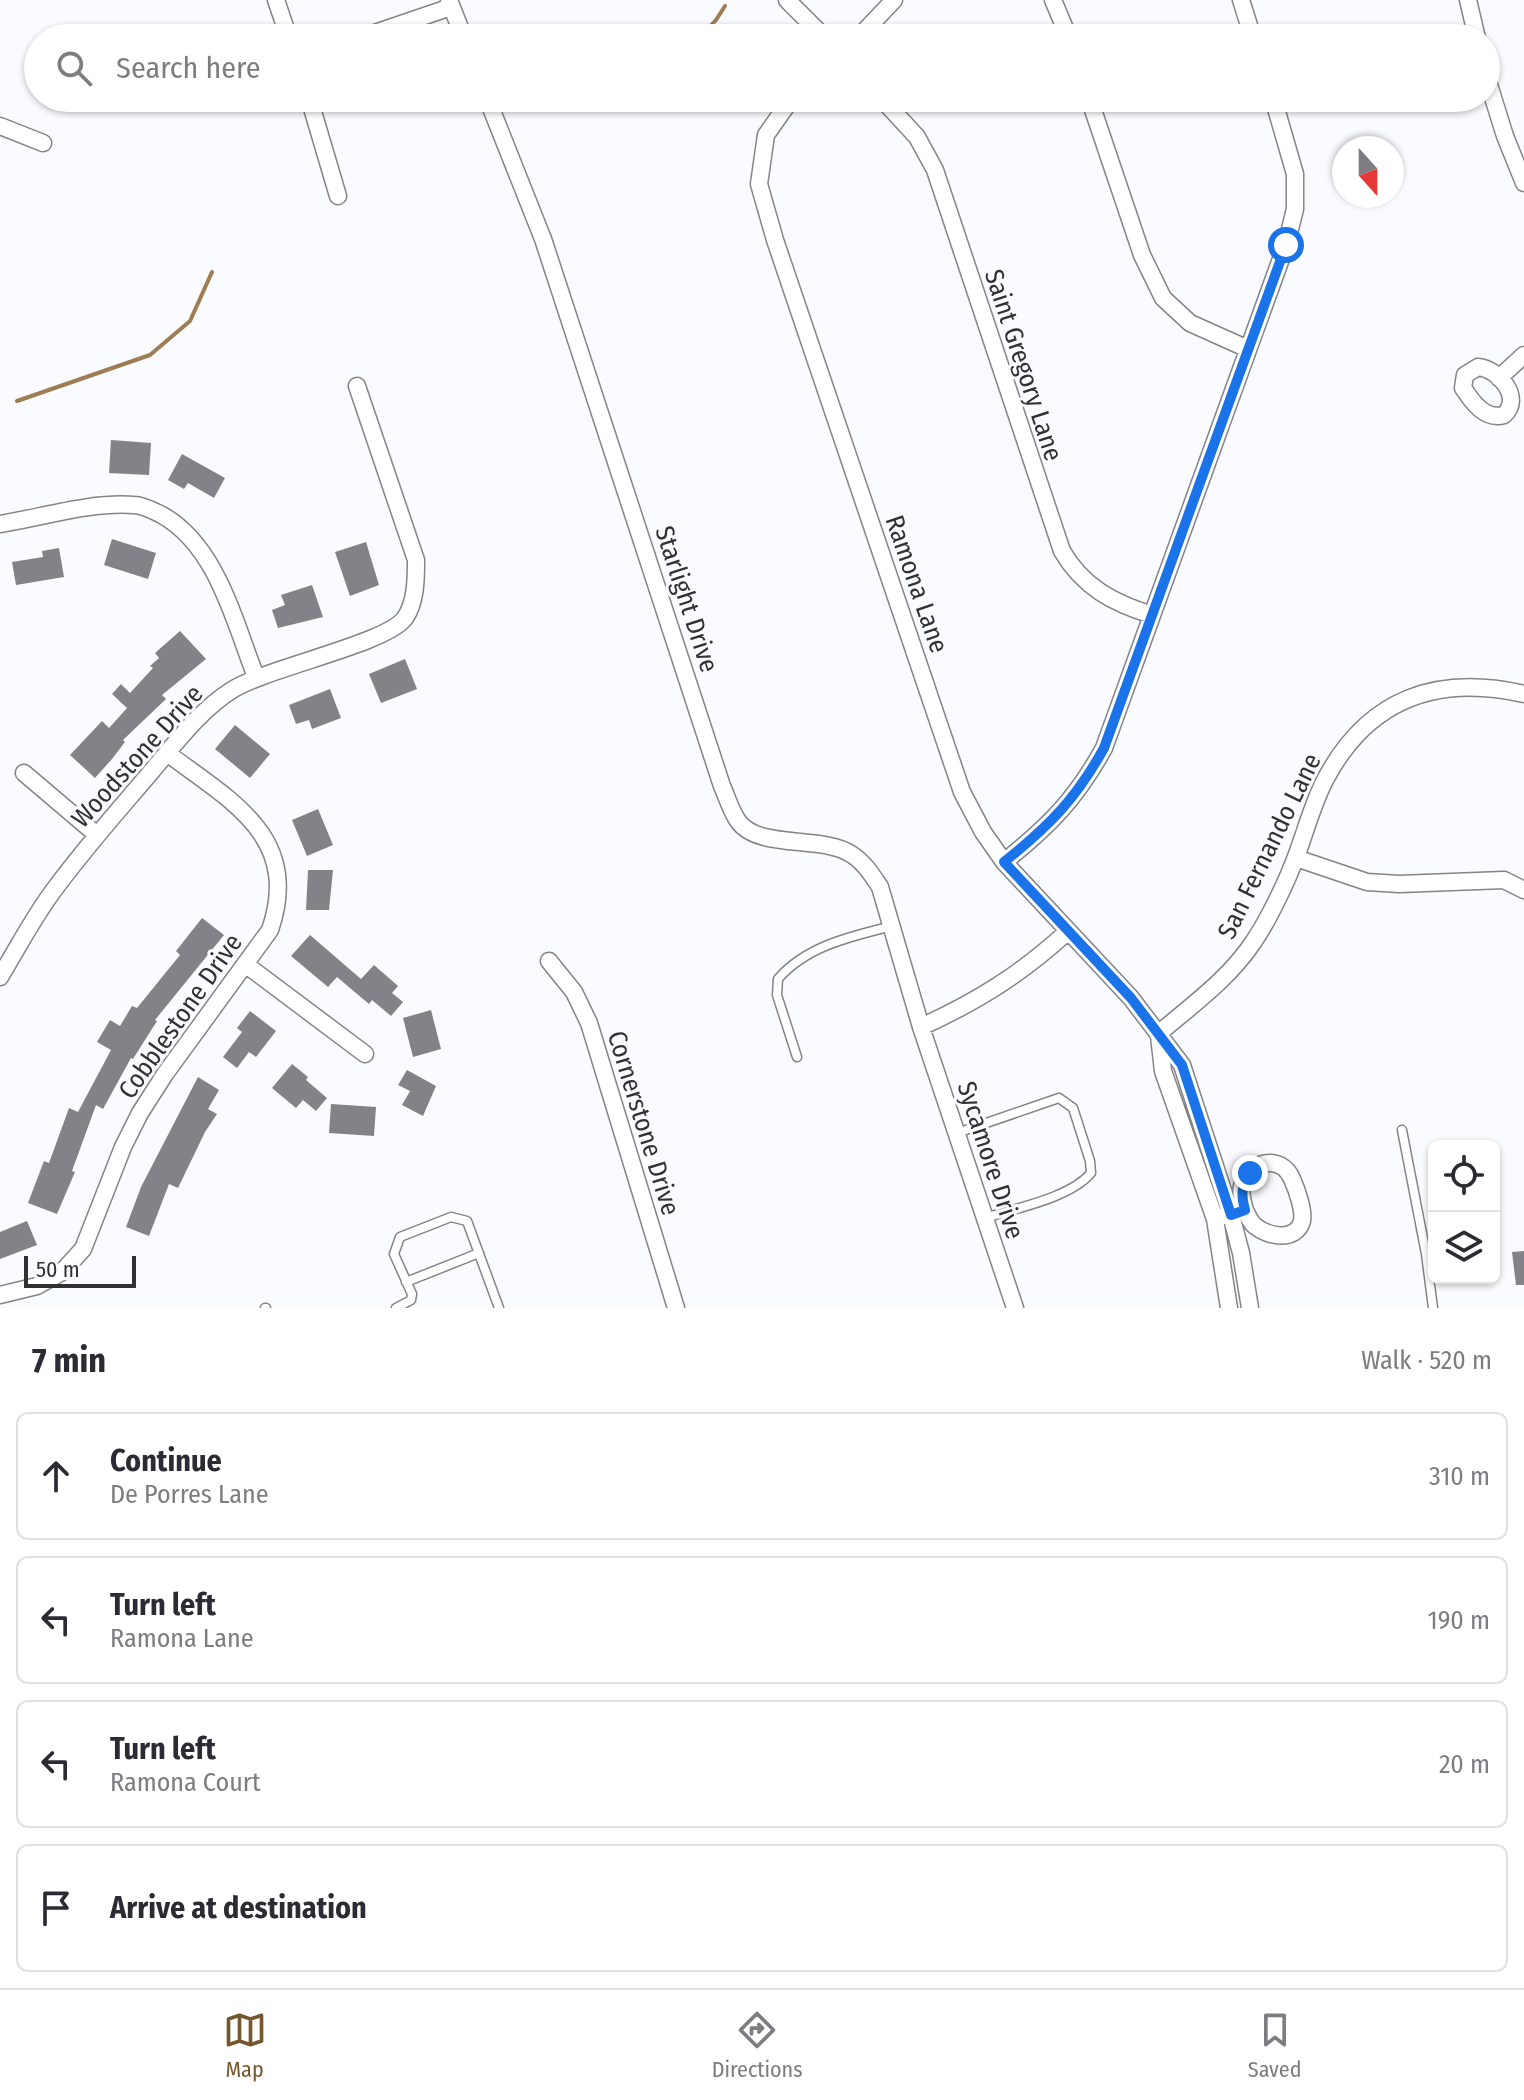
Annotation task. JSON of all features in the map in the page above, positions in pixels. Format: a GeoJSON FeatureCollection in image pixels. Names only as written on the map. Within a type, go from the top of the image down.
{"type":"FeatureCollection","features":[{"type":"Feature","properties":{"kind":"street"},"geometry":{"type":"LineString","coordinates":[[276,0],[284,24]]}},
{"type":"Feature","properties":{"kind":"street"},"geometry":{"type":"LineString","coordinates":[[787,0],[811,24]]}},
{"type":"Feature","properties":{"kind":"street"},"geometry":{"type":"LineString","coordinates":[[871,24],[894,0]]}},
{"type":"Feature","properties":{"kind":"street"},"geometry":{"type":"LineString","coordinates":[[1053,0],[1063,24]]}},
{"type":"Feature","properties":{"kind":"street"},"geometry":{"type":"LineString","coordinates":[[1241,0],[1249,24]]}},
{"type":"Feature","properties":{"kind":"street"},"geometry":{"type":"LineString","coordinates":[[1468,0],[1474,24]]}},
{"type":"Feature","properties":{"kind":"street"},"geometry":{"type":"LineString","coordinates":[[397,24],[450,4],[458,24]]}},
{"type":"Feature","properties":{"kind":"street"},"geometry":{"type":"LineString","coordinates":[[313,112],[338,196]]}},
{"type":"Feature","properties":{"kind":"street","name":"Starlight Drive"},"geometry":{"type":"LineString","coordinates":[[493,112],[543,239],[722,786],[738,823],[762,836],[834,845],[853,854],[866,868],[880,887],[921,1027]]}},
{"type":"Feature","properties":{"kind":"street","name":"Ramona Lane"},"geometry":{"type":"LineString","coordinates":[[782,112],[766,135],[759,184],[780,255],[962,792],[983,832],[1004,862],[1131,998],[1182,1065],[1241,1253],[1250,1308]]}},
{"type":"Feature","properties":{"kind":"street","name":"Saint Gregory Lane"},"geometry":{"type":"LineString","coordinates":[[894,112],[917,137],[935,170],[1062,551],[1073,569],[1097,592],[1152,615]]}},
{"type":"Feature","properties":{"kind":"street"},"geometry":{"type":"LineString","coordinates":[[1094,112],[1142,255],[1163,298],[1190,323],[1248,349]]}},
{"type":"Feature","properties":{"kind":"street"},"geometry":{"type":"LineString","coordinates":[[1004,862],[1061,813],[1086,781],[1104,748],[1286,245],[1295,209],[1295,174],[1277,112]]}},
{"type":"Feature","properties":{"kind":"street"},"geometry":{"type":"LineString","coordinates":[[1498,112],[1524,183]]}},
{"type":"Feature","properties":{"kind":"street"},"geometry":{"type":"LineString","coordinates":[[0,126],[43,143]]}},
{"type":"Feature","properties":{"kind":"street"},"geometry":{"type":"LineString","coordinates":[[1499,378],[1524,355]]}},
{"type":"Feature","properties":{"kind":"street","name":"Woodstone Drive"},"geometry":{"type":"LineString","coordinates":[[0,977],[49,896],[97,835],[206,711],[230,691],[256,677],[393,629],[404,619],[416,584],[416,560],[357,386]]}},
{"type":"Feature","properties":{"kind":"street"},"geometry":{"type":"LineString","coordinates":[[0,524],[91,506],[138,504],[173,522],[200,548],[256,677]]}},
{"type":"Feature","properties":{"kind":"street","name":"San Fernando Lane"},"geometry":{"type":"LineString","coordinates":[[1158,1034],[1235,966],[1255,941],[1296,858],[1325,781],[1357,734],[1389,707],[1437,688],[1480,686],[1524,694]]}},
{"type":"Feature","properties":{"kind":"street","name":"Cobblestone Drive"},"geometry":{"type":"LineString","coordinates":[[0,1295],[37,1286],[62,1272],[83,1249],[123,1147],[140,1113],[270,930],[279,906],[278,878],[271,853],[257,826],[237,806],[167,753]]}},
{"type":"Feature","properties":{"kind":"street"},"geometry":{"type":"LineString","coordinates":[[24,773],[97,835]]}},
{"type":"Feature","properties":{"kind":"street"},"geometry":{"type":"LineString","coordinates":[[1296,858],[1367,882],[1399,884],[1504,880],[1524,890]]}},
{"type":"Feature","properties":{"kind":"street"},"geometry":{"type":"LineString","coordinates":[[921,1027],[996,989],[1033,963],[1067,932]]}},
{"type":"Feature","properties":{"kind":"street","name":"Cornerstone Drive"},"geometry":{"type":"LineString","coordinates":[[549,961],[574,992],[589,1023],[676,1308]]}},
{"type":"Feature","properties":{"kind":"street"},"geometry":{"type":"LineString","coordinates":[[245,964],[365,1054]]}},
{"type":"Feature","properties":{"kind":"street","name":"Sycamore Drive"},"geometry":{"type":"LineString","coordinates":[[921,1027],[1015,1308]]}},
{"type":"Feature","properties":{"kind":"street","name":"Ramona Lane"},"geometry":{"type":"LineString","coordinates":[[1158,1034],[1163,1071],[1179,1115],[1230,1214],[1229,1308]]}},
{"type":"Feature","properties":{"kind":"street"},"geometry":{"type":"LineString","coordinates":[[1179,1115],[1198,1109]]}},
{"type":"Feature","properties":{"kind":"street"},"geometry":{"type":"LineString","coordinates":[[1271,1162],[1281,1165],[1292,1179],[1302,1221],[1289,1235],[1271,1235],[1230,1214],[1242,1184],[1260,1165],[1271,1162]]}},
{"type":"Feature","properties":{"kind":"lane"},"geometry":{"type":"LineString","coordinates":[[797,1057],[777,995],[778,979],[801,958],[834,943],[893,926]]}},
{"type":"Feature","properties":{"kind":"lane"},"geometry":{"type":"LineString","coordinates":[[956,1133],[1059,1098],[1073,1108],[1091,1173],[1083,1182],[1052,1197],[985,1218]]}},
{"type":"Feature","properties":{"kind":"lane"},"geometry":{"type":"LineString","coordinates":[[1402,1130],[1433,1308]]}},
{"type":"Feature","properties":{"kind":"lane"},"geometry":{"type":"LineString","coordinates":[[396,1308],[411,1300],[394,1254],[400,1237],[451,1217],[467,1221],[499,1308]]}},
{"type":"Feature","properties":{"kind":"lane"},"geometry":{"type":"LineString","coordinates":[[406,1282],[479,1253]]}},
{"type":"Feature","properties":{"kind":"building"},"geometry":{"type":"Polygon","coordinates":[[[111,440],[151,443],[149,475],[109,473],[111,440]]]}},
{"type":"Feature","properties":{"kind":"building"},"geometry":{"type":"Polygon","coordinates":[[[182,454],[225,478],[214,498],[188,483],[184,489],[168,480],[182,454]]]}},
{"type":"Feature","properties":{"kind":"building"},"geometry":{"type":"Polygon","coordinates":[[[112,539],[156,553],[148,579],[104,565],[112,539]]]}},
{"type":"Feature","properties":{"kind":"building"},"geometry":{"type":"Polygon","coordinates":[[[366,542],[379,585],[350,596],[335,552],[366,542]]]}},
{"type":"Feature","properties":{"kind":"building"},"geometry":{"type":"Polygon","coordinates":[[[59,548],[64,577],[16,585],[12,562],[43,557],[42,551],[59,548]]]}},
{"type":"Feature","properties":{"kind":"building"},"geometry":{"type":"Polygon","coordinates":[[[312,585],[323,617],[278,628],[272,610],[285,605],[281,595],[312,585]]]}},
{"type":"Feature","properties":{"kind":"building"},"geometry":{"type":"Polygon","coordinates":[[[180,631],[206,659],[162,695],[166,699],[123,740],[125,742],[95,778],[70,755],[102,721],[109,728],[127,708],[112,694],[121,684],[130,693],[153,668],[150,666],[159,658],[155,653],[180,631]]]}},
{"type":"Feature","properties":{"kind":"building"},"geometry":{"type":"Polygon","coordinates":[[[405,659],[417,689],[381,703],[369,674],[405,659]]]}},
{"type":"Feature","properties":{"kind":"building"},"geometry":{"type":"Polygon","coordinates":[[[330,689],[341,718],[312,729],[309,720],[296,724],[289,705],[330,689]]]}},
{"type":"Feature","properties":{"kind":"building"},"geometry":{"type":"Polygon","coordinates":[[[235,725],[270,754],[250,778],[215,749],[235,725]]]}},
{"type":"Feature","properties":{"kind":"building"},"geometry":{"type":"Polygon","coordinates":[[[318,809],[333,845],[307,856],[292,820],[318,809]]]}},
{"type":"Feature","properties":{"kind":"building"},"geometry":{"type":"Polygon","coordinates":[[[308,870],[333,870],[329,910],[306,910],[308,870]]]}},
{"type":"Feature","properties":{"kind":"building"},"geometry":{"type":"Polygon","coordinates":[[[202,918],[224,935],[155,1020],[103,1109],[96,1105],[72,1171],[75,1172],[57,1214],[28,1203],[44,1161],[49,1163],[69,1108],[78,1112],[111,1050],[97,1042],[110,1020],[120,1026],[132,1006],[137,1008],[180,955],[176,951],[202,918]]]}},
{"type":"Feature","properties":{"kind":"building"},"geometry":{"type":"Polygon","coordinates":[[[310,935],[361,979],[374,965],[398,986],[392,993],[403,1002],[391,1016],[372,1000],[369,1004],[337,977],[328,987],[291,956],[310,935]]]}},
{"type":"Feature","properties":{"kind":"building"},"geometry":{"type":"Polygon","coordinates":[[[431,1010],[441,1049],[413,1057],[403,1018],[431,1010]]]}},
{"type":"Feature","properties":{"kind":"building"},"geometry":{"type":"Polygon","coordinates":[[[250,1011],[276,1031],[256,1057],[249,1052],[237,1068],[223,1057],[242,1032],[237,1028],[250,1011]]]}},
{"type":"Feature","properties":{"kind":"building"},"geometry":{"type":"Polygon","coordinates":[[[292,1064],[327,1098],[316,1111],[303,1100],[296,1108],[272,1088],[292,1064]]]}},
{"type":"Feature","properties":{"kind":"building"},"geometry":{"type":"Polygon","coordinates":[[[407,1070],[436,1086],[423,1116],[402,1105],[410,1091],[398,1085],[407,1070]]]}},
{"type":"Feature","properties":{"kind":"building"},"geometry":{"type":"Polygon","coordinates":[[[198,1077],[219,1090],[208,1109],[217,1114],[178,1188],[169,1184],[149,1236],[126,1227],[141,1187],[198,1077]]]}},
{"type":"Feature","properties":{"kind":"building"},"geometry":{"type":"Polygon","coordinates":[[[331,1104],[376,1107],[374,1136],[329,1133],[331,1104]]]}},
{"type":"Feature","properties":{"kind":"building"},"geometry":{"type":"Polygon","coordinates":[[[27,1221],[37,1245],[0,1259],[0,1232],[27,1221]]]}},
{"type":"Feature","properties":{"kind":"building"},"geometry":{"type":"Polygon","coordinates":[[[1524,1251],[1524,1285],[1516,1285],[1512,1252],[1524,1251]]]}},
{"type":"Feature","properties":{"kind":"waterway"},"geometry":{"type":"LineString","coordinates":[[712,24],[725,6]]}},
{"type":"Feature","properties":{"kind":"waterway"},"geometry":{"type":"LineString","coordinates":[[17,401],[150,355],[190,321],[212,272]]}},
{"type":"Feature","properties":{"kind":"route"},"geometry":{"type":"LineString","coordinates":[[1250,1173],[1242,1184],[1245,1210],[1231,1215],[1182,1065],[1131,998],[1004,862],[1061,813],[1086,781],[1104,748],[1286,245]]}}]}
